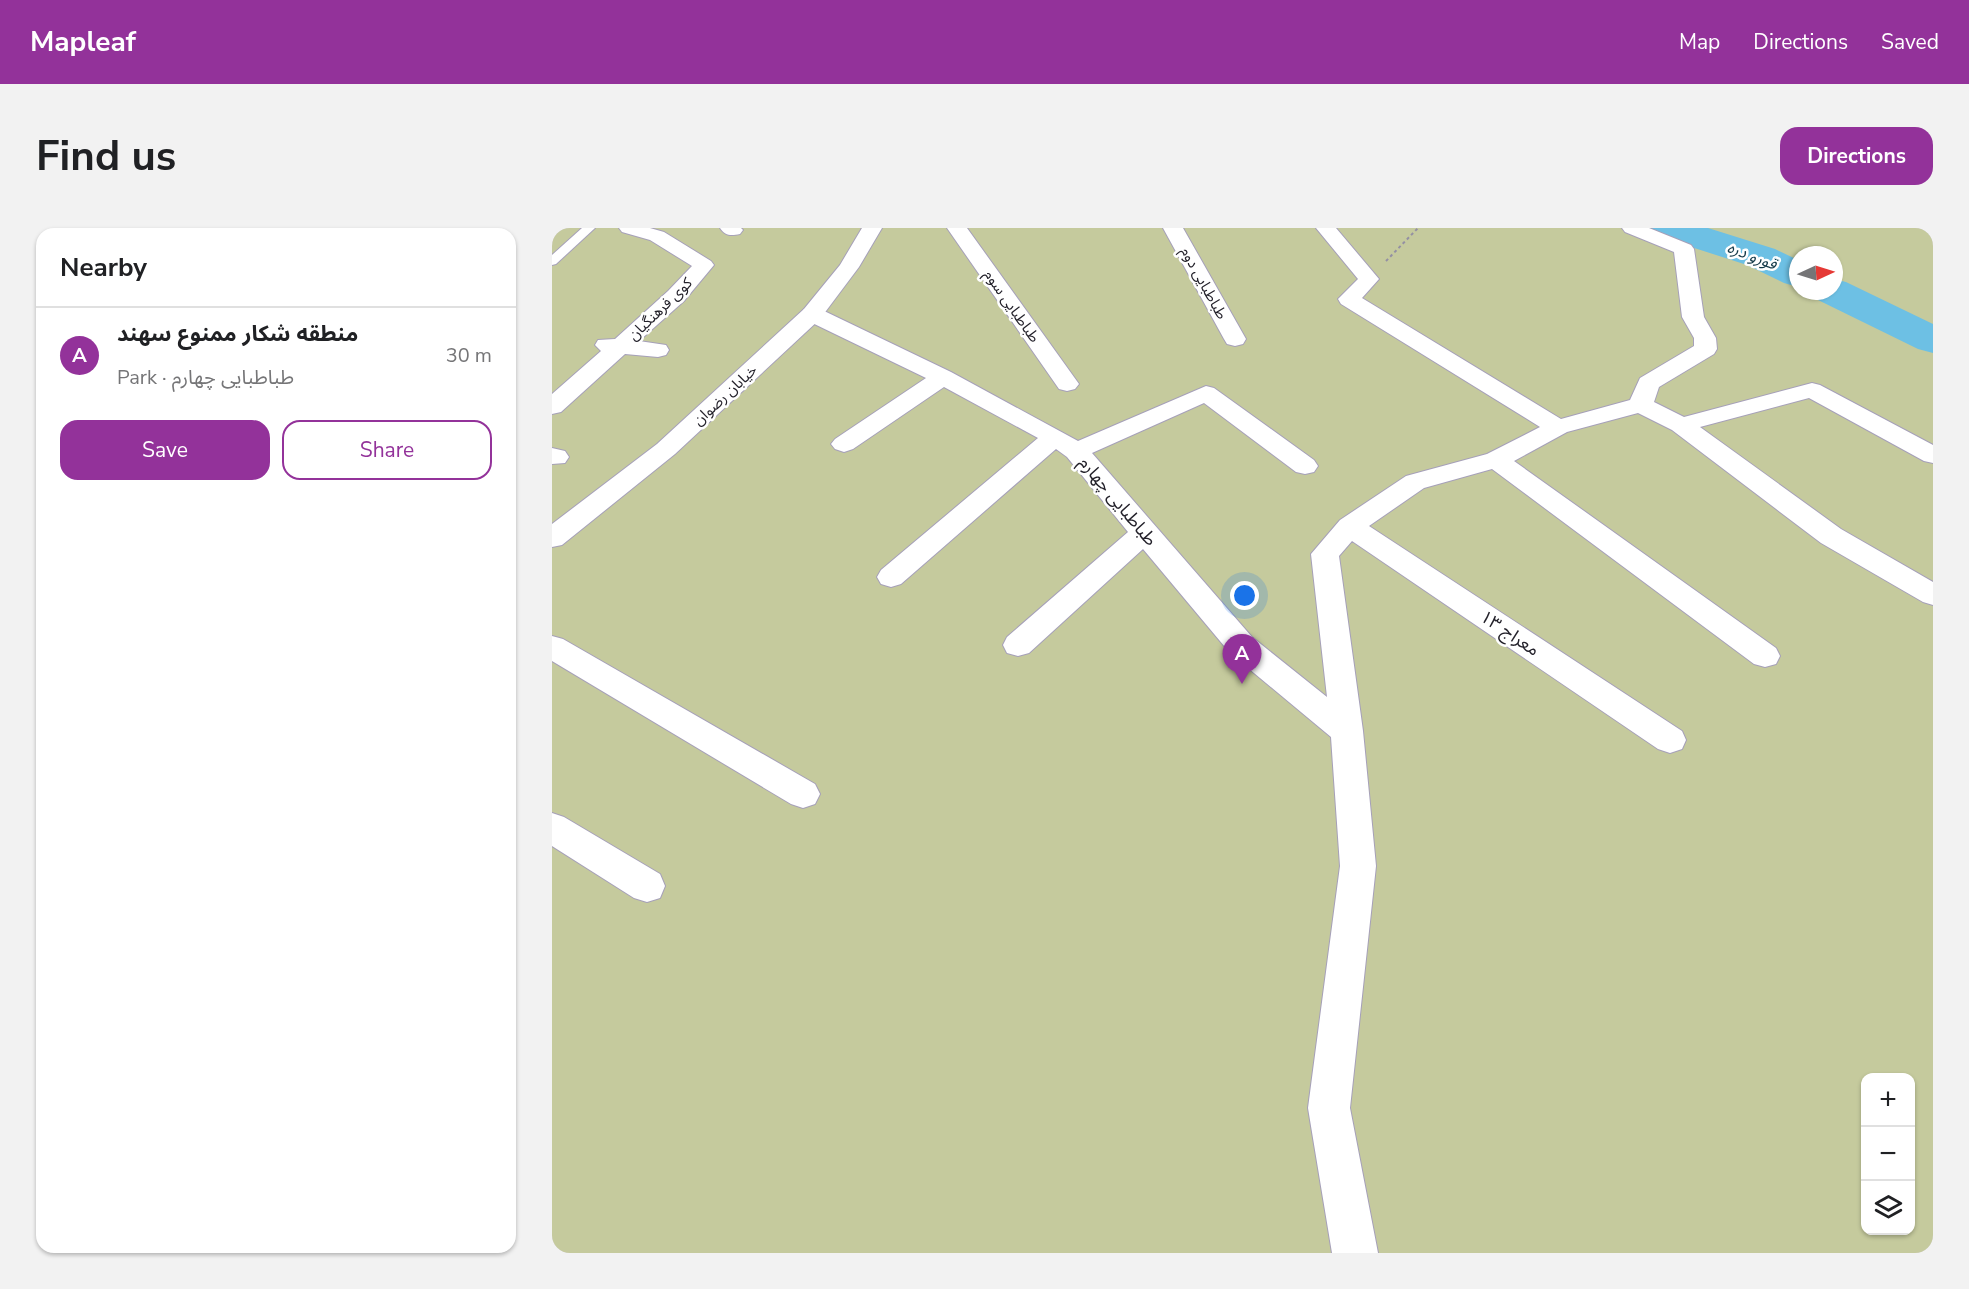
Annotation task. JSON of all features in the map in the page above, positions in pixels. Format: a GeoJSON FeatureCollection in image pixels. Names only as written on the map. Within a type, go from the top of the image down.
{"type":"FeatureCollection","features":[{"type":"Feature","properties":{"kind":"street","name":"کوی فرهنگیان"},"geometry":{"type":"LineString","coordinates":[[552,407],[622,346],[687,298],[704,265],[657,236],[629,228]]}},
{"type":"Feature","properties":{"kind":"street","name":"خیابان رضوان"},"geometry":{"type":"LineString","coordinates":[[552,538],[666,448],[813,314],[849,267],[872,228]]}},
{"type":"Feature","properties":{"kind":"street","name":"طباطبایی سوم"},"geometry":{"type":"LineString","coordinates":[[957,228],[1067,384]]}},
{"type":"Feature","properties":{"kind":"street","name":"طباطبایی دوم"},"geometry":{"type":"LineString","coordinates":[[1173,228],[1235,339]]}},
{"type":"Feature","properties":{"kind":"street"},"geometry":{"type":"LineString","coordinates":[[1326,228],[1369,279],[1348,298],[1558,427]]}},
{"type":"Feature","properties":{"kind":"street"},"geometry":{"type":"LineString","coordinates":[[1632,228],[1684,249],[1693,317],[1705,338],[1706,349],[1648,383],[1641,405]]}},
{"type":"Feature","properties":{"kind":"street","name":"طباطبایی چهارم"},"geometry":{"type":"LineString","coordinates":[[813,314],[944,377],[1066,444],[1241,645],[1347,731]]}},
{"type":"Feature","properties":{"kind":"street"},"geometry":{"type":"LineString","coordinates":[[592,344],[658,350]]}},
{"type":"Feature","properties":{"kind":"street"},"geometry":{"type":"LineString","coordinates":[[844,444],[944,377]]}},
{"type":"Feature","properties":{"kind":"street"},"geometry":{"type":"LineString","coordinates":[[1681,425],[1812,390],[1933,455]]}},
{"type":"Feature","properties":{"kind":"street"},"geometry":{"type":"LineString","coordinates":[[891,577],[1066,444],[1206,393],[1305,466]]}},
{"type":"Feature","properties":{"kind":"street"},"geometry":{"type":"LineString","coordinates":[[1355,1253],[1329,1108],[1358,866],[1347,731],[1326,554],[1350,526],[1415,482],[1496,460],[1558,427],[1641,405],[1681,425],[1831,536],[1933,595]]}},
{"type":"Feature","properties":{"kind":"street"},"geometry":{"type":"LineString","coordinates":[[1496,460],[1765,656]]}},
{"type":"Feature","properties":{"kind":"street","name":"معراج ۱۳"},"geometry":{"type":"LineString","coordinates":[[1350,526],[1670,740]]}},
{"type":"Feature","properties":{"kind":"street"},"geometry":{"type":"LineString","coordinates":[[1018,645],[1144,533]]}},
{"type":"Feature","properties":{"kind":"street"},"geometry":{"type":"LineString","coordinates":[[552,647],[803,794]]}},
{"type":"Feature","properties":{"kind":"street"},"geometry":{"type":"LineString","coordinates":[[552,828],[647,886]]}},
{"type":"Feature","properties":{"kind":"lane"},"geometry":{"type":"LineString","coordinates":[[552,261],[589,228]]}},
{"type":"Feature","properties":{"kind":"path"},"geometry":{"type":"LineString","coordinates":[[1369,279],[1418,228]]}},
{"type":"Feature","properties":{"kind":"green space"},"geometry":{"type":"Polygon","coordinates":[[[552,228],[1933,228],[1933,1253],[552,1253],[552,228]]]}},
{"type":"Feature","properties":{"kind":"waterway","name":"قورو دره"},"geometry":{"type":"LineString","coordinates":[[1670,228],[1761,257],[1789,271]]}},
{"type":"Feature","properties":{"kind":"waterway","name":"قورو دره"},"geometry":{"type":"LineString","coordinates":[[1843,296],[1933,340]]}},
{"type":"Feature","properties":{"kind":"place","name":"منطقه شکار ممنوع سهند"},"geometry":{"type":"Point","coordinates":[1242,684]}}]}
